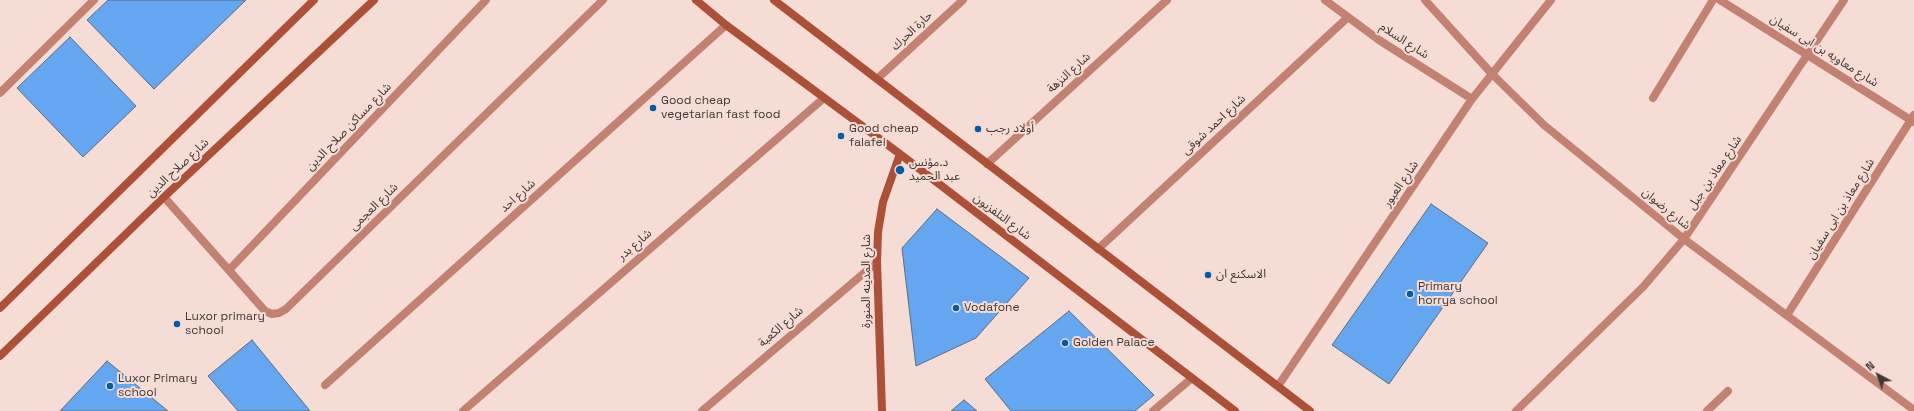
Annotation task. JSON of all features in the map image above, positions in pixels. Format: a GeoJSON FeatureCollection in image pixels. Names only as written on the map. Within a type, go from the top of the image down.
{"type":"FeatureCollection","features":[{"type":"Feature","properties":{"kind":"main road","name":"شارع صلاح الدين"},"geometry":{"type":"LineString","coordinates":[[0,308],[314,0]]}},
{"type":"Feature","properties":{"kind":"main road","name":"شارع صلاح الدين"},"geometry":{"type":"LineString","coordinates":[[0,356],[164,197],[374,0]]}},
{"type":"Feature","properties":{"kind":"main road","name":"شارع التلفزيون"},"geometry":{"type":"LineString","coordinates":[[696,0],[726,25],[900,154],[1235,411]]}},
{"type":"Feature","properties":{"kind":"main road"},"geometry":{"type":"LineString","coordinates":[[779,2],[987,164],[1310,411]]}},
{"type":"Feature","properties":{"kind":"main road","name":"شارع المدينه المنورة"},"geometry":{"type":"LineString","coordinates":[[882,411],[877,262],[878,232],[883,202],[900,154]]}},
{"type":"Feature","properties":{"kind":"street"},"geometry":{"type":"LineString","coordinates":[[0,93],[94,0]]}},
{"type":"Feature","properties":{"kind":"street","name":"شارع مساكن صلاح الدين"},"geometry":{"type":"LineString","coordinates":[[229,270],[486,0]]}},
{"type":"Feature","properties":{"kind":"street","name":"شارع العجمى"},"geometry":{"type":"LineString","coordinates":[[164,197],[265,311],[272,314],[279,313],[286,309],[603,0]]}},
{"type":"Feature","properties":{"kind":"street","name":"حارة الحرك"},"geometry":{"type":"LineString","coordinates":[[877,79],[963,0]]}},
{"type":"Feature","properties":{"kind":"street","name":"شارع النزهة"},"geometry":{"type":"LineString","coordinates":[[987,164],[1167,0]]}},
{"type":"Feature","properties":{"kind":"street","name":"شارع السلام"},"geometry":{"type":"LineString","coordinates":[[1326,0],[1347,18],[1379,40],[1472,99]]}},
{"type":"Feature","properties":{"kind":"street","name":"شارع رضوان"},"geometry":{"type":"LineString","coordinates":[[1425,0],[1492,74],[1544,125],[1684,239],[1914,410]]}},
{"type":"Feature","properties":{"kind":"street","name":"شارع العبور"},"geometry":{"type":"LineString","coordinates":[[1278,386],[1472,99],[1551,0]]}},
{"type":"Feature","properties":{"kind":"street"},"geometry":{"type":"LineString","coordinates":[[1652,98],[1713,0]]}},
{"type":"Feature","properties":{"kind":"street","name":"شارع معاويه بن ابى سفيان"},"geometry":{"type":"LineString","coordinates":[[1720,0],[1913,119]]}},
{"type":"Feature","properties":{"kind":"street","name":"شارع معاذ بن جبل"},"geometry":{"type":"LineString","coordinates":[[1516,411],[1643,287],[1684,239],[1844,0]]}},
{"type":"Feature","properties":{"kind":"street","name":"شارع احمد شوقى"},"geometry":{"type":"LineString","coordinates":[[1098,249],[1347,18]]}},
{"type":"Feature","properties":{"kind":"street","name":"شارع احد"},"geometry":{"type":"LineString","coordinates":[[325,385],[726,25]]}},
{"type":"Feature","properties":{"kind":"street","name":"شارع بدر"},"geometry":{"type":"LineString","coordinates":[[463,411],[824,98]]}},
{"type":"Feature","properties":{"kind":"street","name":"شارع معاذ بن ابى سفيان"},"geometry":{"type":"LineString","coordinates":[[1787,316],[1913,119]]}},
{"type":"Feature","properties":{"kind":"street","name":"شارع الكعبة"},"geometry":{"type":"LineString","coordinates":[[702,411],[877,262]]}},
{"type":"Feature","properties":{"kind":"street"},"geometry":{"type":"LineString","coordinates":[[1153,411],[1192,378]]}},
{"type":"Feature","properties":{"kind":"street"},"geometry":{"type":"LineString","coordinates":[[1707,411],[1728,391]]}},
{"type":"Feature","properties":{"kind":"building"},"geometry":{"type":"Polygon","coordinates":[[[108,0],[246,0],[154,89],[87,20],[108,0]]]}},
{"type":"Feature","properties":{"kind":"building"},"geometry":{"type":"Polygon","coordinates":[[[70,37],[136,106],[83,157],[17,88],[70,37]]]}},
{"type":"Feature","properties":{"kind":"building","name":"Primary horrya school"},"geometry":{"type":"Polygon","coordinates":[[[1431,204],[1488,243],[1389,384],[1332,345],[1431,204]]]}},
{"type":"Feature","properties":{"kind":"building","name":"Vodafone"},"geometry":{"type":"Polygon","coordinates":[[[937,209],[1029,278],[976,338],[916,366],[902,248],[937,209]]]}},
{"type":"Feature","properties":{"kind":"building","name":"Golden Palace"},"geometry":{"type":"Polygon","coordinates":[[[1069,311],[1154,395],[1135,411],[1011,411],[985,379],[1069,311]]]}},
{"type":"Feature","properties":{"kind":"building","name":"Luxor primary school"},"geometry":{"type":"Polygon","coordinates":[[[252,340],[310,411],[238,411],[208,376],[252,340]]]}},
{"type":"Feature","properties":{"kind":"building","name":"Luxor Primary school"},"geometry":{"type":"Polygon","coordinates":[[[107,361],[168,411],[60,411],[107,361]]]}},
{"type":"Feature","properties":{"kind":"building"},"geometry":{"type":"Polygon","coordinates":[[[964,400],[977,411],[951,411],[964,400]]]}},
{"type":"Feature","properties":{"kind":"place","name":"Good cheap vegetarian fast food"},"geometry":{"type":"Point","coordinates":[653,108]}},
{"type":"Feature","properties":{"kind":"place","name":"أولاد رجب"},"geometry":{"type":"Point","coordinates":[978,129]}},
{"type":"Feature","properties":{"kind":"place","name":"Good cheap falafel"},"geometry":{"type":"Point","coordinates":[841,136]}},
{"type":"Feature","properties":{"kind":"place","name":"د.مؤنس عبد الحميد"},"geometry":{"type":"Point","coordinates":[900,170]}},
{"type":"Feature","properties":{"kind":"place","name":"الاسكنع ان"},"geometry":{"type":"Point","coordinates":[1208,275]}},
{"type":"Feature","properties":{"kind":"place","name":"Primary horrya school"},"geometry":{"type":"Point","coordinates":[1410,294]}},
{"type":"Feature","properties":{"kind":"place","name":"Vodafone"},"geometry":{"type":"Point","coordinates":[956,308]}},
{"type":"Feature","properties":{"kind":"place","name":"Luxor primary school"},"geometry":{"type":"Point","coordinates":[177,324]}},
{"type":"Feature","properties":{"kind":"place","name":"Golden Palace"},"geometry":{"type":"Point","coordinates":[1065,343]}},
{"type":"Feature","properties":{"kind":"place","name":"Luxor Primary school"},"geometry":{"type":"Point","coordinates":[110,386]}}]}
